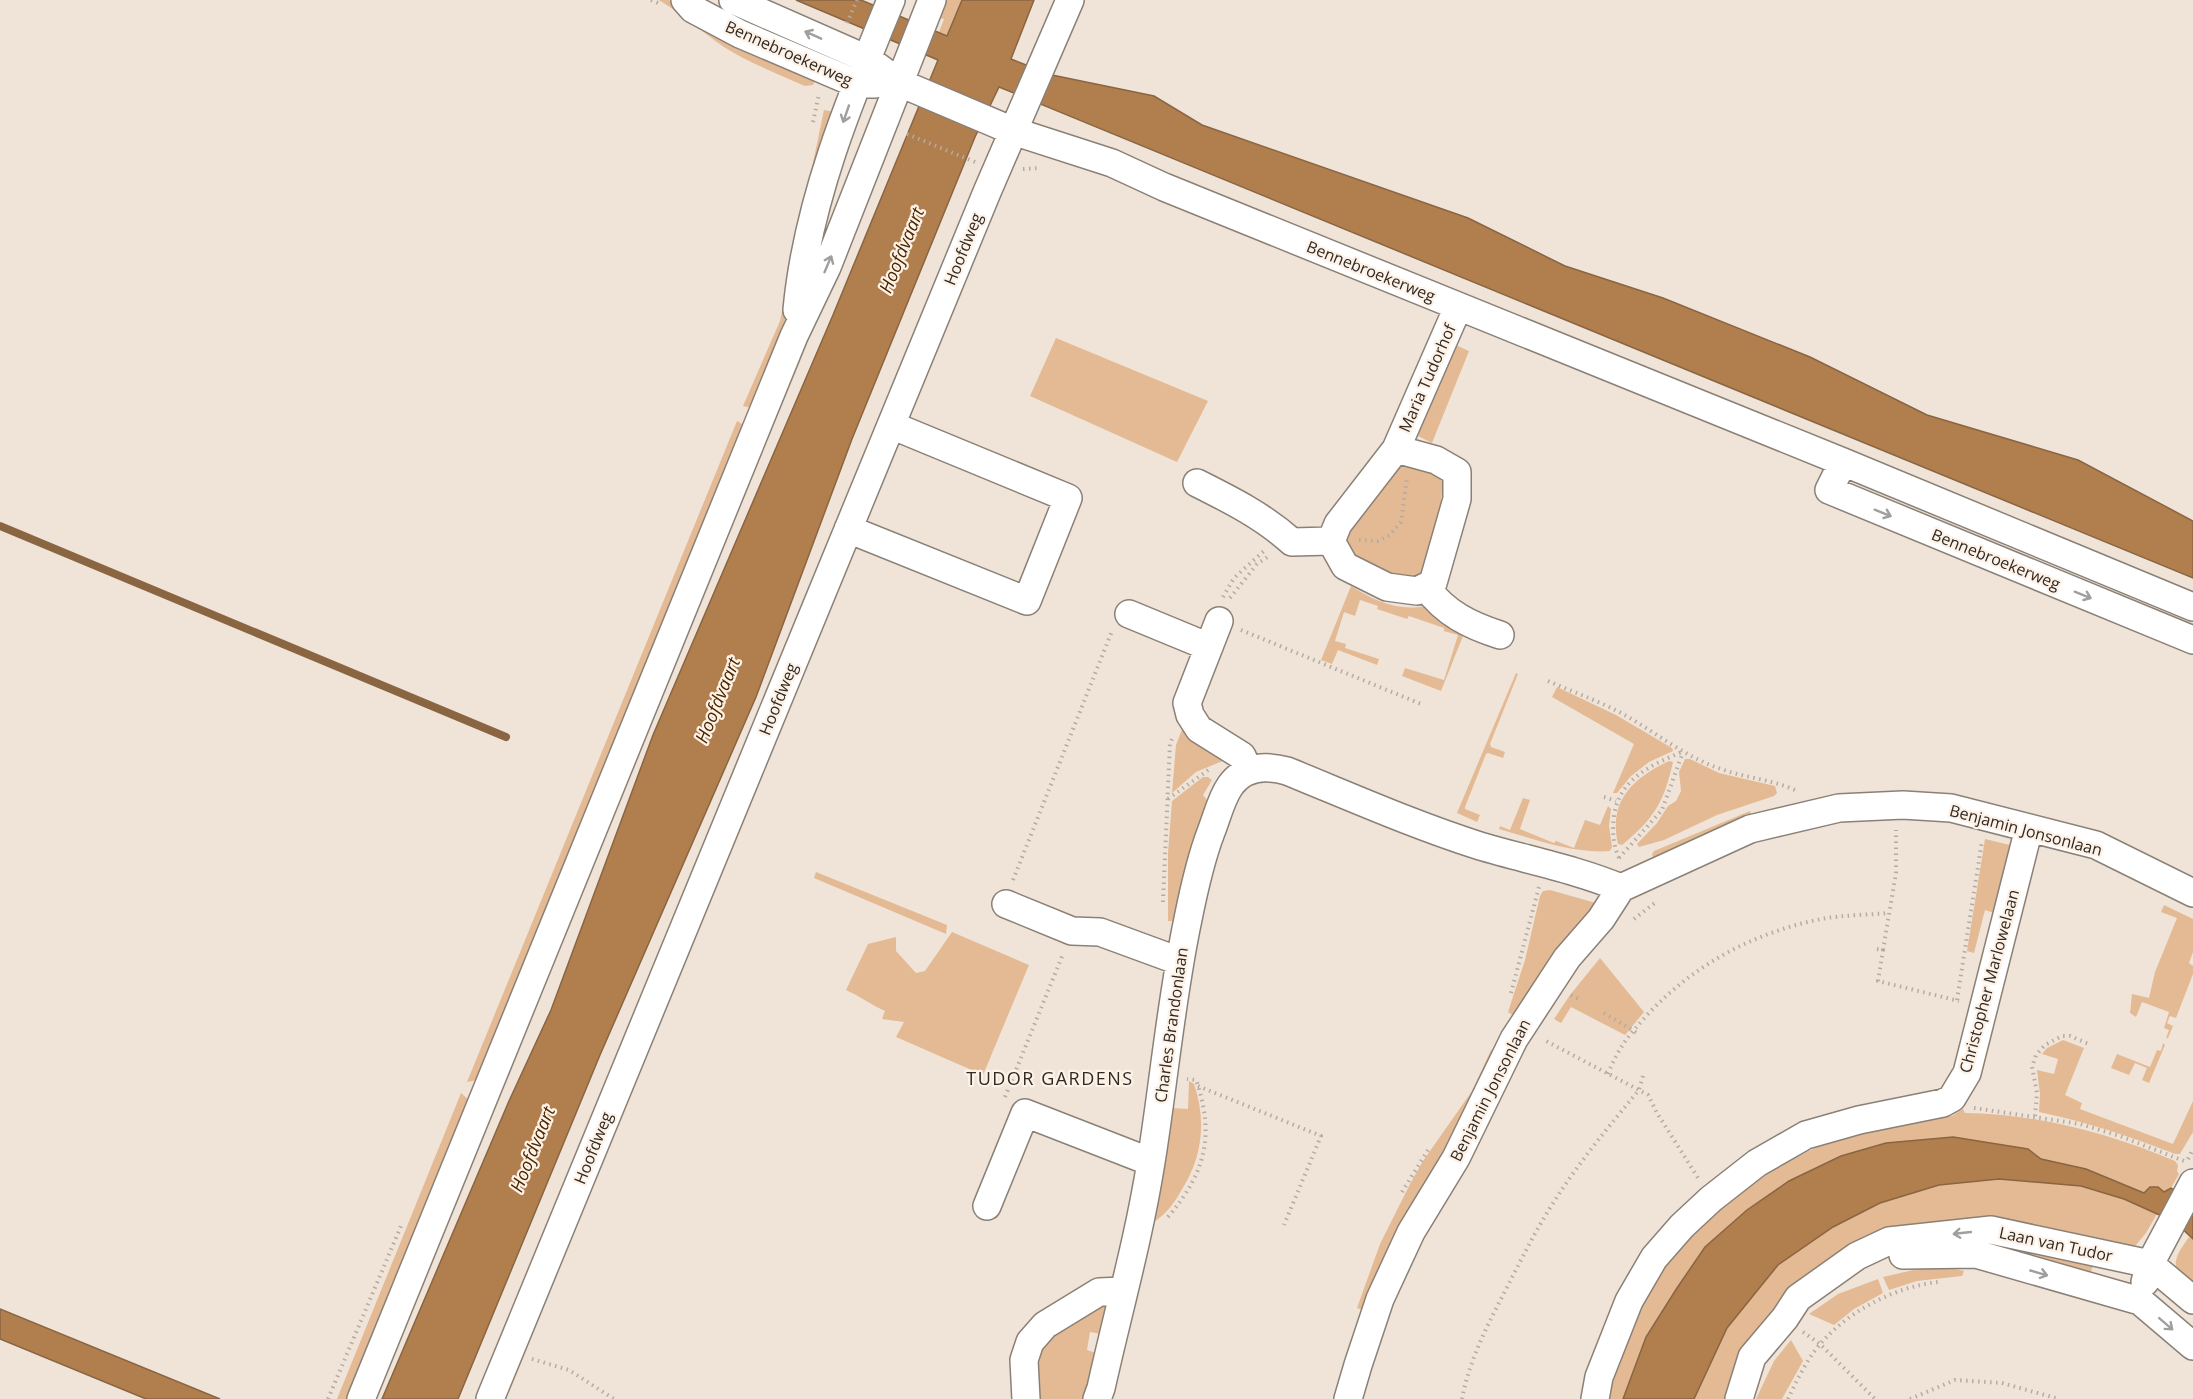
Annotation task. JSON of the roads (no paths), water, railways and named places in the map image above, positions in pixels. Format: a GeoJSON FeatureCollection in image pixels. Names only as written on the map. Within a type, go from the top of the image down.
{"type":"FeatureCollection","features":[{"type":"Feature","properties":{"kind":"street","name":"Bennebroekerweg"},"geometry":{"type":"LineString","coordinates":[[685,0],[693,9],[740,34],[857,84],[906,85],[1006,127],[1112,163],[1164,187],[1843,462],[2193,607]]}},
{"type":"Feature","properties":{"kind":"street","name":"Bennebroekerweg"},"geometry":{"type":"LineString","coordinates":[[733,0],[871,50],[906,85]]}},
{"type":"Feature","properties":{"kind":"street","name":"Hoofdweg"},"geometry":{"type":"LineString","coordinates":[[490,1399],[891,425],[1006,127],[1026,99],[1070,0]]}},
{"type":"Feature","properties":{"kind":"street"},"geometry":{"type":"LineString","coordinates":[[794,336],[798,297],[814,217],[827,170],[857,84],[891,1]]}},
{"type":"Feature","properties":{"kind":"street"},"geometry":{"type":"LineString","coordinates":[[362,1399],[794,336],[828,267],[906,85],[910,56],[930,7]]}},
{"type":"Feature","properties":{"kind":"street","name":"Maria Tudorhof"},"geometry":{"type":"LineString","coordinates":[[1331,541],[1338,524],[1406,451],[1458,307]]}},
{"type":"Feature","properties":{"kind":"street"},"geometry":{"type":"LineString","coordinates":[[848,529],[1027,602],[1068,498],[891,425]]}},
{"type":"Feature","properties":{"kind":"street","name":"Maria Tudorhof"},"geometry":{"type":"LineString","coordinates":[[1406,451],[1436,460],[1457,472],[1455,509],[1436,576],[1433,583],[1426,586]]}},
{"type":"Feature","properties":{"kind":"street","name":"Bennebroekerweg"},"geometry":{"type":"LineString","coordinates":[[1843,462],[1829,490],[2193,640]]}},
{"type":"Feature","properties":{"kind":"street"},"geometry":{"type":"LineString","coordinates":[[1197,483],[1247,508],[1274,526],[1280,545],[1331,541],[1345,566],[1387,587],[1417,591],[1426,586],[1437,602],[1457,616],[1479,628],[1500,635]]}},
{"type":"Feature","properties":{"kind":"street"},"geometry":{"type":"LineString","coordinates":[[1129,614],[1209,647]]}},
{"type":"Feature","properties":{"kind":"street"},"geometry":{"type":"LineString","coordinates":[[1219,621],[1187,703],[1190,715],[1199,729],[1245,763],[1287,771],[1420,825],[1482,846],[1592,876],[1621,888]]}},
{"type":"Feature","properties":{"kind":"street","name":"Charles Brandonlaan"},"geometry":{"type":"LineString","coordinates":[[1097,1399],[1140,1226],[1179,961],[1200,860],[1230,786],[1245,763]]}},
{"type":"Feature","properties":{"kind":"street","name":"Benjamin Jonsonlaan"},"geometry":{"type":"LineString","coordinates":[[1348,1399],[1380,1299],[1411,1232],[1456,1158],[1514,1039],[1567,957],[1601,919],[1621,888],[1750,829],[1839,808],[1903,805],[1952,808],[2096,845],[2193,893]]}},
{"type":"Feature","properties":{"kind":"street","name":"Christopher Marlowelaan"},"geometry":{"type":"LineString","coordinates":[[1595,1399],[1599,1377],[1629,1301],[1654,1258],[1711,1198],[1757,1163],[1806,1135],[1859,1120],[1943,1103],[1952,1098],[1967,1073],[2029,828]]}},
{"type":"Feature","properties":{"kind":"street"},"geometry":{"type":"LineString","coordinates":[[1006,904],[1072,931],[1100,932],[1179,961]]}},
{"type":"Feature","properties":{"kind":"street"},"geometry":{"type":"LineString","coordinates":[[987,1206],[1025,1113],[1151,1162]]}},
{"type":"Feature","properties":{"kind":"street"},"geometry":{"type":"LineString","coordinates":[[2140,1301],[2157,1253],[2193,1183]]}},
{"type":"Feature","properties":{"kind":"street","name":"Laan van Tudor"},"geometry":{"type":"LineString","coordinates":[[1739,1399],[1752,1357],[1785,1318],[1798,1298],[1857,1256],[1889,1241],[1991,1230],[2157,1253],[2193,1300]]}},
{"type":"Feature","properties":{"kind":"street","name":"Laan van Tudor"},"geometry":{"type":"LineString","coordinates":[[1857,1256],[1976,1254],[2140,1301],[2193,1346]]}},
{"type":"Feature","properties":{"kind":"street"},"geometry":{"type":"LineString","coordinates":[[1026,1399],[1024,1360],[1030,1342],[1045,1325],[1100,1292],[1123,1292]]}},
{"type":"Feature","properties":{"kind":"water","name":"Hoofdvaart"},"geometry":{"type":"Polygon","coordinates":[[[796,0],[861,0],[947,36],[962,0],[1034,0],[1011,59],[1052,75],[1154,96],[1202,125],[1468,218],[1565,266],[1663,298],[1810,357],[1927,415],[2078,460],[2193,521],[2193,578],[999,87],[975,137],[852,439],[756,697],[600,1055],[458,1399],[382,1399],[509,1101],[551,1010],[653,735],[833,315],[938,60],[796,0]]]}},
{"type":"Feature","properties":{"kind":"water"},"geometry":{"type":"Polygon","coordinates":[[[1953,1137],[2028,1149],[2041,1159],[2086,1169],[2144,1193],[2150,1187],[2158,1187],[2164,1192],[2171,1188],[2193,1199],[2193,1239],[2175,1222],[2124,1199],[2081,1186],[1999,1179],[1939,1185],[1880,1203],[1833,1227],[1778,1265],[1727,1328],[1694,1399],[1623,1399],[1646,1337],[1677,1288],[1705,1247],[1747,1210],[1789,1181],[1841,1156],[1886,1143],[1953,1137]]]}},
{"type":"Feature","properties":{"kind":"water"},"geometry":{"type":"Polygon","coordinates":[[[0,1309],[220,1399],[146,1399],[0,1339],[0,1309]]]}},
{"type":"Feature","properties":{"kind":"waterway"},"geometry":{"type":"LineString","coordinates":[[0,526],[506,737]]}},
{"type":"Feature","properties":{"kind":"district","name":"TUDOR GARDENS"},"geometry":{"type":"Point","coordinates":[1050,1078]}}]}
